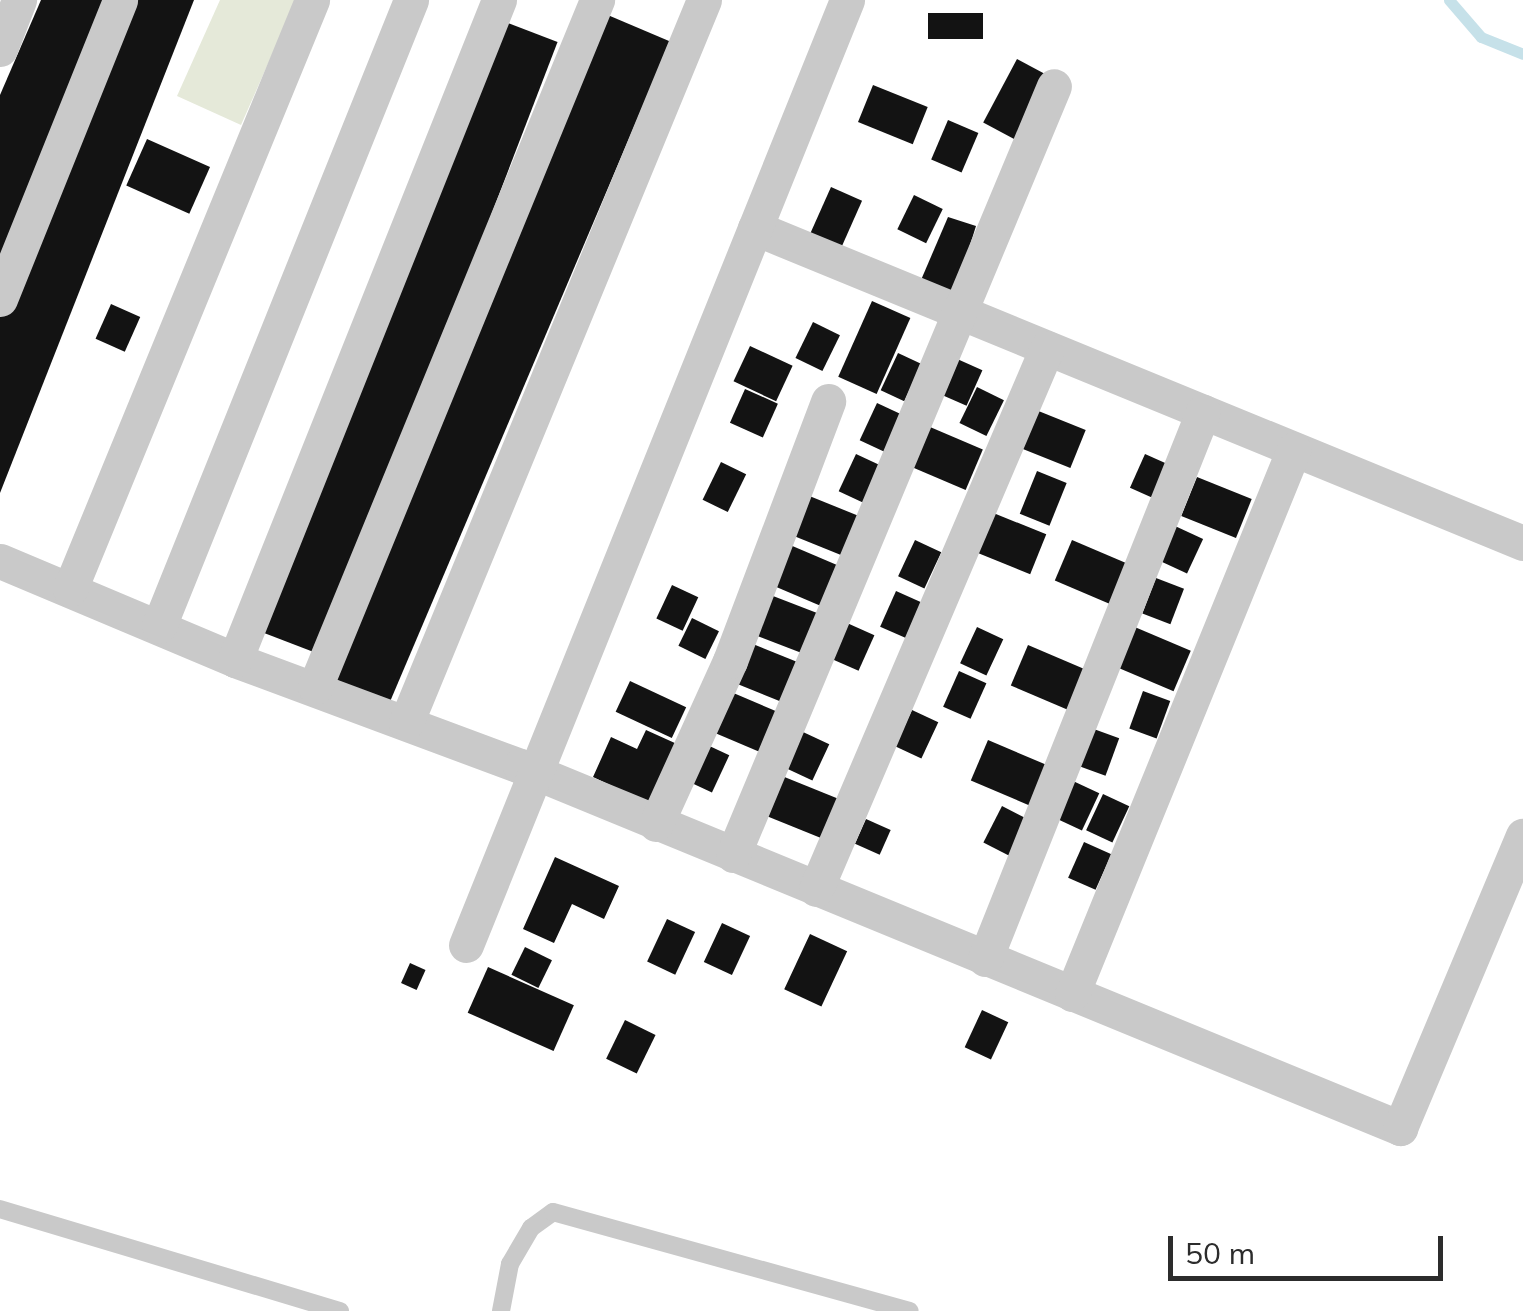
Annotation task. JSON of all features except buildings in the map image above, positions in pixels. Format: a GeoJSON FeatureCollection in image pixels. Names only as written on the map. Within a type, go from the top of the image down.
{"type":"FeatureCollection","features":[{"type":"Feature","properties":{"kind":"street"},"geometry":{"type":"LineString","coordinates":[[0,299],[120,0]]}},
{"type":"Feature","properties":{"kind":"street"},"geometry":{"type":"LineString","coordinates":[[70,589],[312,0]]}},
{"type":"Feature","properties":{"kind":"street"},"geometry":{"type":"LineString","coordinates":[[159,626],[411,0]]}},
{"type":"Feature","properties":{"kind":"street"},"geometry":{"type":"LineString","coordinates":[[235,660],[499,0]]}},
{"type":"Feature","properties":{"kind":"street"},"geometry":{"type":"LineString","coordinates":[[315,687],[597,0]]}},
{"type":"Feature","properties":{"kind":"street"},"geometry":{"type":"LineString","coordinates":[[406,723],[704,0]]}},
{"type":"Feature","properties":{"kind":"street"},"geometry":{"type":"LineString","coordinates":[[466,945],[539,776],[848,0]]}},
{"type":"Feature","properties":{"kind":"street"},"geometry":{"type":"LineString","coordinates":[[733,855],[963,314],[1054,86]]}},
{"type":"Feature","properties":{"kind":"street"},"geometry":{"type":"LineString","coordinates":[[755,228],[1523,543]]}},
{"type":"Feature","properties":{"kind":"street"},"geometry":{"type":"LineString","coordinates":[[816,889],[1047,348]]}},
{"type":"Feature","properties":{"kind":"street"},"geometry":{"type":"LineString","coordinates":[[656,824],[730,661],[828,401]]}},
{"type":"Feature","properties":{"kind":"street"},"geometry":{"type":"LineString","coordinates":[[985,958],[1202,412]]}},
{"type":"Feature","properties":{"kind":"street"},"geometry":{"type":"LineString","coordinates":[[1072,994],[1294,450]]}},
{"type":"Feature","properties":{"kind":"street"},"geometry":{"type":"LineString","coordinates":[[0,562],[235,660],[315,687],[539,776],[1400,1128],[1523,836]]}},
{"type":"Feature","properties":{"kind":"lane"},"geometry":{"type":"LineString","coordinates":[[0,1208],[340,1311]]}},
{"type":"Feature","properties":{"kind":"lane"},"geometry":{"type":"LineString","coordinates":[[501,1311],[510,1264],[530,1228],[552,1212],[908,1311]]}},
{"type":"Feature","properties":{"kind":"green space"},"geometry":{"type":"Polygon","coordinates":[[[220,0],[296,0],[241,125],[177,96],[220,0]]]}},
{"type":"Feature","properties":{"kind":"waterway"},"geometry":{"type":"LineString","coordinates":[[1449,0],[1481,37],[1523,54]]}}]}
